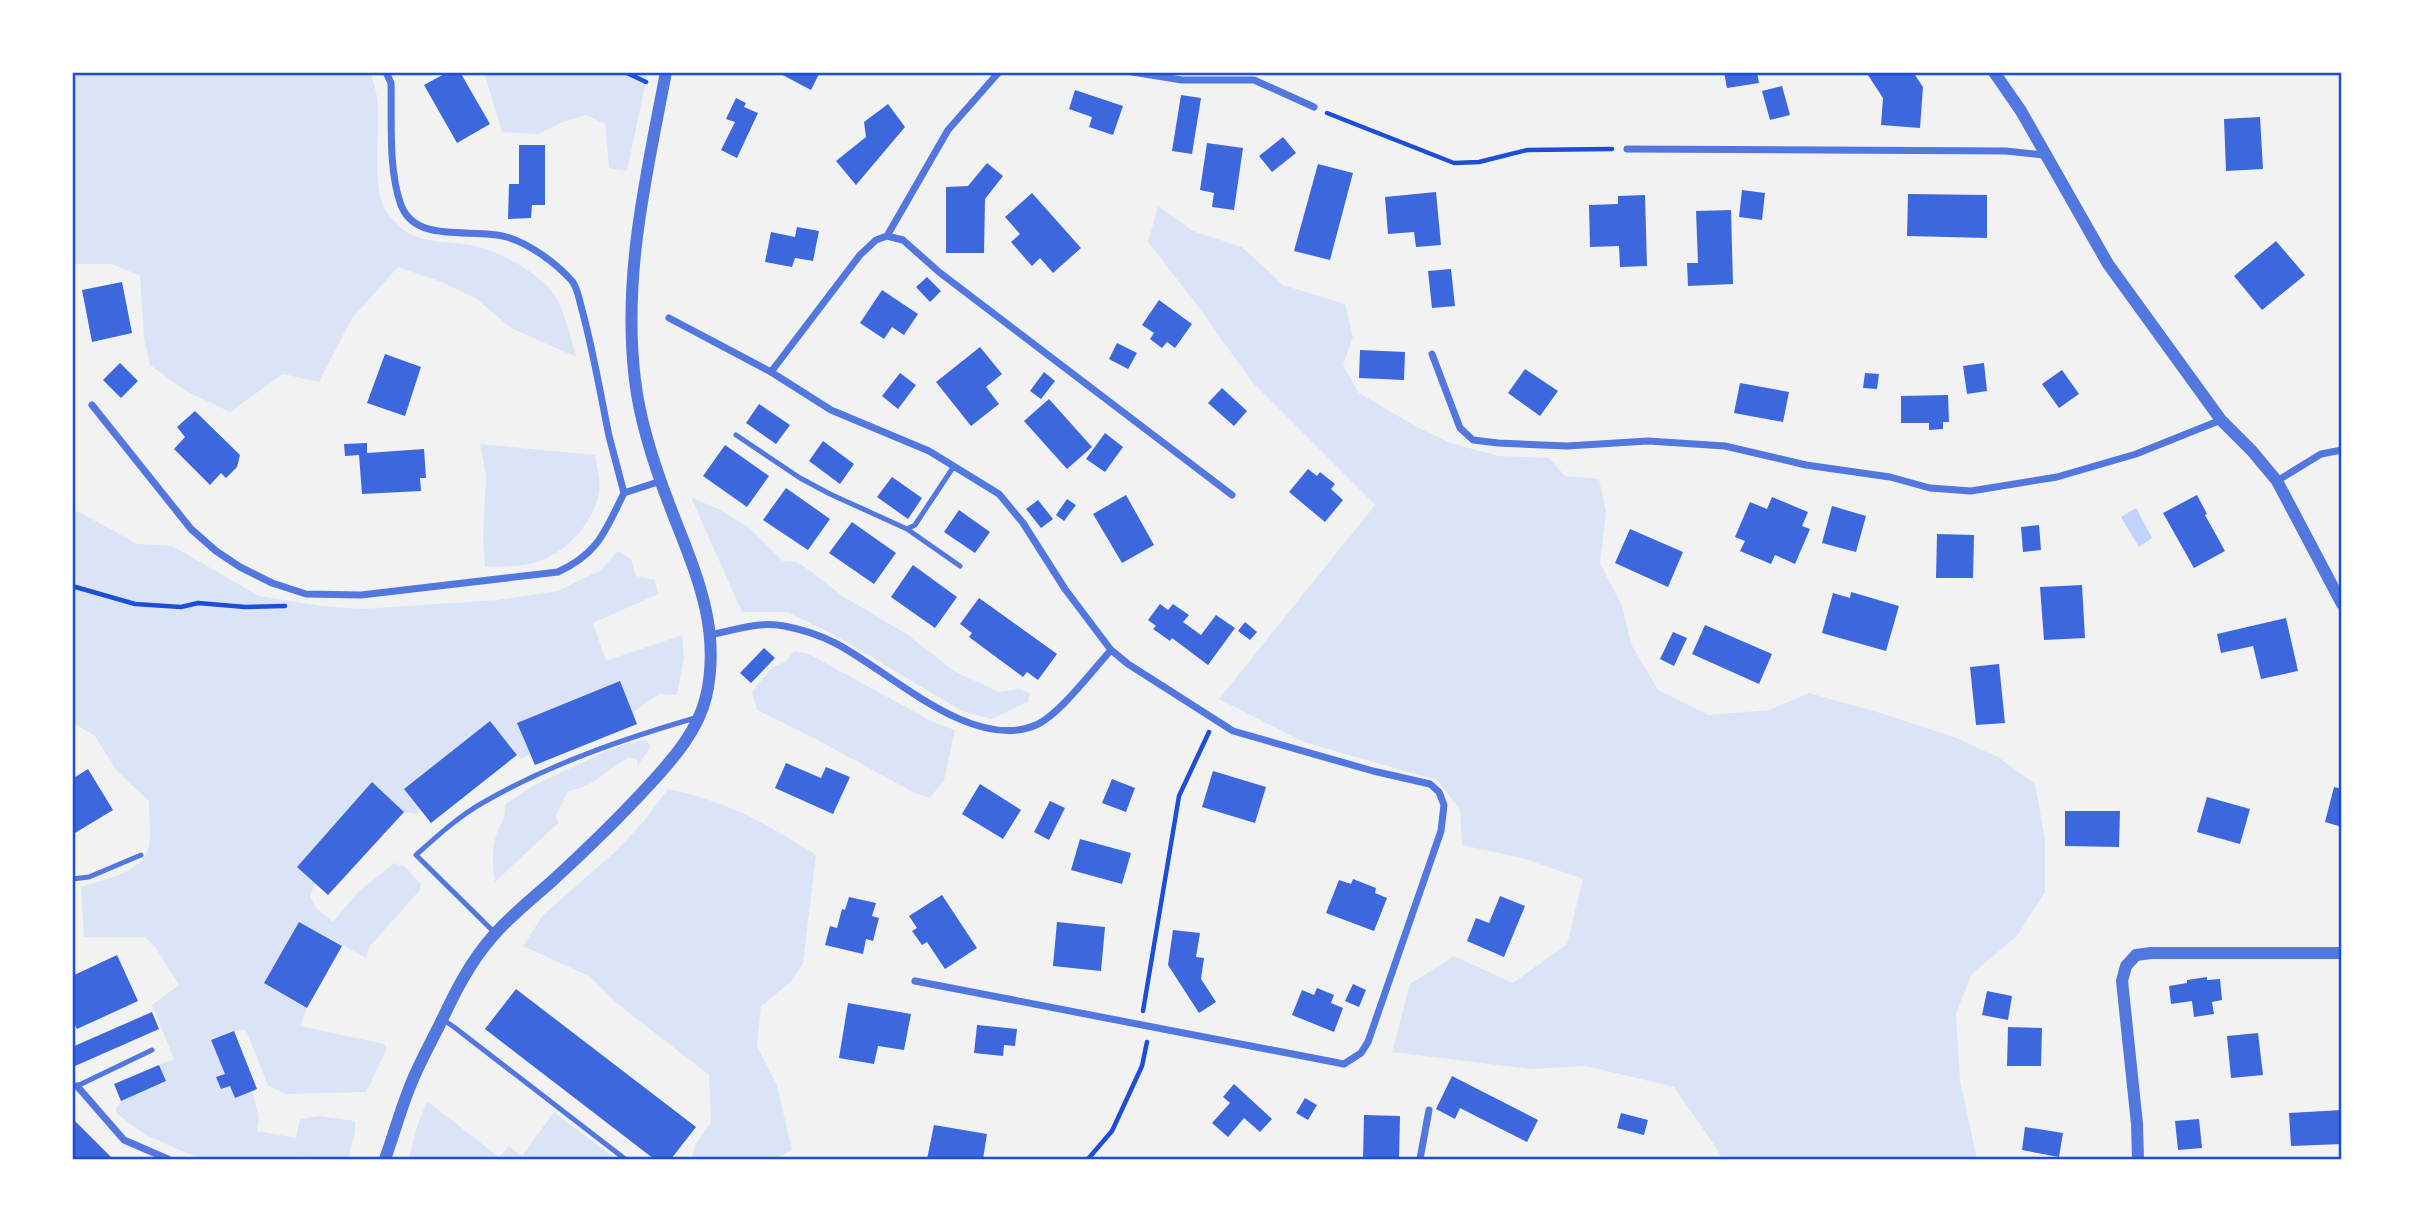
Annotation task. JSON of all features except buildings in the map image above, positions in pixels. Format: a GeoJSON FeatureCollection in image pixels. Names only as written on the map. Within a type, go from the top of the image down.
{"type":"FeatureCollection","features":[{"type":"Feature","properties":{"kind":"street"},"geometry":{"type":"LineString","coordinates":[[92,405],[191,529],[240,567],[272,583],[306,594],[361,595],[558,572],[578,563],[594,548],[624,492],[589,334],[574,284],[555,265],[517,241],[472,232],[436,231],[414,222],[407,215],[401,205],[395,181],[391,83],[386,72]]}},
{"type":"Feature","properties":{"kind":"street"},"geometry":{"type":"LineString","coordinates":[[386,1159],[410,1085],[470,965],[495,933],[620,816],[678,752],[705,701],[710,680],[707,611],[695,565],[661,481],[648,436],[635,381],[631,318],[635,250],[666,72]]}},
{"type":"Feature","properties":{"kind":"street"},"geometry":{"type":"LineString","coordinates":[[887,236],[948,130],[999,72]]}},
{"type":"Feature","properties":{"kind":"street"},"geometry":{"type":"LineString","coordinates":[[1132,72],[1182,80],[1254,80],[1314,107]]}},
{"type":"Feature","properties":{"kind":"street"},"geometry":{"type":"LineString","coordinates":[[1994,72],[2021,111],[2108,264],[2221,420],[2277,481],[2342,604]]}},
{"type":"Feature","properties":{"kind":"street"},"geometry":{"type":"LineString","coordinates":[[1627,149],[2006,151],[2044,155]]}},
{"type":"Feature","properties":{"kind":"street"},"geometry":{"type":"LineString","coordinates":[[771,372],[860,255],[876,240],[887,236],[903,240],[939,272],[1232,495]]}},
{"type":"Feature","properties":{"kind":"street"},"geometry":{"type":"LineString","coordinates":[[668,318],[771,372],[831,410],[929,451],[999,494],[1023,523],[1065,589],[1111,650],[1214,721],[1233,731],[1267,741],[1430,784],[1439,792],[1444,805],[1444,820],[1368,1042],[1360,1053],[1344,1064],[915,981]]}},
{"type":"Feature","properties":{"kind":"street"},"geometry":{"type":"LineString","coordinates":[[1432,354],[1460,428],[1473,440],[1567,446],[1648,441],[1726,446],[1807,465],[1890,477],[1930,488],[1971,491],[2057,477],[2136,454],[2221,420]]}},
{"type":"Feature","properties":{"kind":"street"},"geometry":{"type":"LineString","coordinates":[[2277,481],[2321,454],[2342,450]]}},
{"type":"Feature","properties":{"kind":"street"},"geometry":{"type":"LineString","coordinates":[[624,492],[661,481]]}},
{"type":"Feature","properties":{"kind":"street"},"geometry":{"type":"LineString","coordinates":[[710,635],[760,624],[782,625],[807,631],[835,643],[941,709],[977,726],[996,730],[1025,729],[1038,724],[1054,712],[1111,650]]}},
{"type":"Feature","properties":{"kind":"street"},"geometry":{"type":"LineString","coordinates":[[2138,1159],[2137,1124],[2122,981],[2126,966],[2136,955],[2342,953]]}},
{"type":"Feature","properties":{"kind":"street"},"geometry":{"type":"LineString","coordinates":[[77,1086],[124,1140],[168,1159]]}},
{"type":"Feature","properties":{"kind":"street"},"geometry":{"type":"LineString","coordinates":[[1420,1159],[1429,1110]]}},
{"type":"Feature","properties":{"kind":"lane"},"geometry":{"type":"LineString","coordinates":[[736,435],[810,484],[907,530],[960,566]]}},
{"type":"Feature","properties":{"kind":"lane"},"geometry":{"type":"LineString","coordinates":[[907,530],[915,525],[954,466]]}},
{"type":"Feature","properties":{"kind":"lane"},"geometry":{"type":"LineString","coordinates":[[495,933],[416,855],[483,802],[630,737],[698,717]]}},
{"type":"Feature","properties":{"kind":"lane"},"geometry":{"type":"LineString","coordinates":[[72,879],[89,877],[141,855]]}},
{"type":"Feature","properties":{"kind":"lane"},"geometry":{"type":"LineString","coordinates":[[442,1019],[625,1159]]}},
{"type":"Feature","properties":{"kind":"lane"},"geometry":{"type":"LineString","coordinates":[[77,1086],[152,1050]]}},
{"type":"Feature","properties":{"kind":"path"},"geometry":{"type":"LineString","coordinates":[[625,72],[650,84]]}},
{"type":"Feature","properties":{"kind":"path"},"geometry":{"type":"LineString","coordinates":[[1314,107],[1345,122],[1454,163],[1479,162],[1527,150],[1627,149]]}},
{"type":"Feature","properties":{"kind":"path"},"geometry":{"type":"LineString","coordinates":[[72,586],[135,604],[181,607],[198,603],[245,607],[291,606],[306,594]]}},
{"type":"Feature","properties":{"kind":"path"},"geometry":{"type":"LineString","coordinates":[[1140,1026],[1179,796],[1214,721]]}},
{"type":"Feature","properties":{"kind":"path"},"geometry":{"type":"LineString","coordinates":[[1088,1159],[1112,1131],[1142,1066],[1150,1027]]}},
{"type":"Feature","properties":{"kind":"shaded area"},"geometry":{"type":"Polygon","coordinates":[[[72,72],[370,72],[378,110],[378,186],[385,209],[394,221],[412,235],[494,252],[531,273],[558,301],[576,357],[511,328],[477,299],[439,281],[398,267],[352,318],[319,382],[283,374],[230,412],[186,391],[150,365],[144,337],[140,276],[112,264],[72,264],[72,72]]]}},
{"type":"Feature","properties":{"kind":"shaded area"},"geometry":{"type":"Polygon","coordinates":[[[484,72],[648,72],[627,171],[609,168],[605,124],[586,115],[565,121],[538,134],[502,132],[484,72]]]}},
{"type":"Feature","properties":{"kind":"shaded area"},"geometry":{"type":"Polygon","coordinates":[[[1158,206],[1193,231],[1242,247],[1283,285],[1345,304],[1353,337],[1343,365],[1359,393],[1450,443],[1499,456],[1549,458],[1565,476],[1599,479],[1606,512],[1600,563],[1622,606],[1631,644],[1658,690],[1708,715],[1769,710],[1809,693],[1954,737],[1998,757],[2035,784],[2045,839],[2045,892],[2017,936],[1972,974],[1956,1013],[1960,1080],[1977,1159],[1722,1159],[1674,1087],[1586,1066],[1531,1069],[1392,1052],[1410,984],[1454,956],[1513,983],[1567,944],[1583,879],[1525,859],[1462,845],[1460,810],[1437,780],[1304,742],[1219,699],[1375,505],[1252,382],[1148,242],[1158,206]]]}},
{"type":"Feature","properties":{"kind":"shaded area"},"geometry":{"type":"Polygon","coordinates":[[[480,444],[595,455],[599,494],[589,518],[574,539],[553,555],[541,560],[524,565],[485,567],[483,539],[486,476],[480,444]]]}},
{"type":"Feature","properties":{"kind":"shaded area"},"geometry":{"type":"Polygon","coordinates":[[[691,497],[748,527],[783,561],[797,562],[841,595],[908,635],[954,671],[999,692],[1019,689],[1030,693],[1028,702],[991,719],[962,711],[836,636],[787,612],[742,612],[691,497]]]}},
{"type":"Feature","properties":{"kind":"shaded area"},"geometry":{"type":"Polygon","coordinates":[[[72,510],[137,544],[172,546],[259,596],[361,609],[497,600],[558,591],[601,570],[618,551],[631,559],[636,576],[655,580],[658,594],[593,623],[606,661],[682,635],[684,658],[677,695],[659,694],[632,713],[518,724],[530,754],[521,759],[490,721],[404,789],[420,810],[416,814],[404,812],[372,783],[297,867],[315,883],[310,896],[316,908],[333,922],[358,892],[394,863],[405,867],[421,884],[420,890],[370,946],[366,958],[299,922],[264,983],[307,1008],[300,1026],[384,1044],[387,1049],[366,1092],[286,1094],[268,1086],[246,1030],[234,1031],[211,1040],[225,1074],[217,1077],[221,1089],[230,1086],[252,1091],[259,1117],[257,1131],[296,1138],[300,1119],[319,1116],[355,1121],[348,1159],[301,1156],[300,1159],[200,1159],[146,1135],[117,1114],[116,1108],[121,1101],[166,1081],[159,1065],[174,1059],[152,1005],[179,985],[156,948],[145,937],[84,937],[81,887],[121,874],[140,862],[149,846],[150,824],[149,801],[116,770],[95,736],[72,722],[72,510]]]}},
{"type":"Feature","properties":{"kind":"shaded area"},"geometry":{"type":"Polygon","coordinates":[[[794,651],[809,654],[933,722],[955,730],[944,780],[930,798],[913,792],[757,710],[752,692],[772,667],[786,662],[794,651]]]}},
{"type":"Feature","properties":{"kind":"shaded area"},"geometry":{"type":"Polygon","coordinates":[[[646,740],[651,746],[638,766],[637,760],[630,757],[588,785],[568,791],[556,816],[558,823],[495,882],[493,848],[504,818],[505,805],[521,793],[600,754],[646,740]]]}},
{"type":"Feature","properties":{"kind":"shaded area"},"geometry":{"type":"Polygon","coordinates":[[[668,789],[709,800],[745,814],[816,855],[803,963],[792,981],[761,1006],[757,1046],[777,1085],[792,1150],[774,1159],[691,1159],[696,1143],[711,1123],[709,1075],[615,1002],[589,976],[523,946],[543,915],[616,851],[644,821],[668,789]]]}},
{"type":"Feature","properties":{"kind":"shaded area"},"geometry":{"type":"Polygon","coordinates":[[[427,1101],[499,1157],[509,1146],[522,1156],[554,1112],[616,1159],[409,1159],[416,1129],[427,1101]]]}},
{"type":"Feature","properties":{"kind":"water"},"geometry":{"type":"Polygon","coordinates":[[[2136,508],[2152,538],[2139,547],[2121,517],[2136,508]]]}}]}
